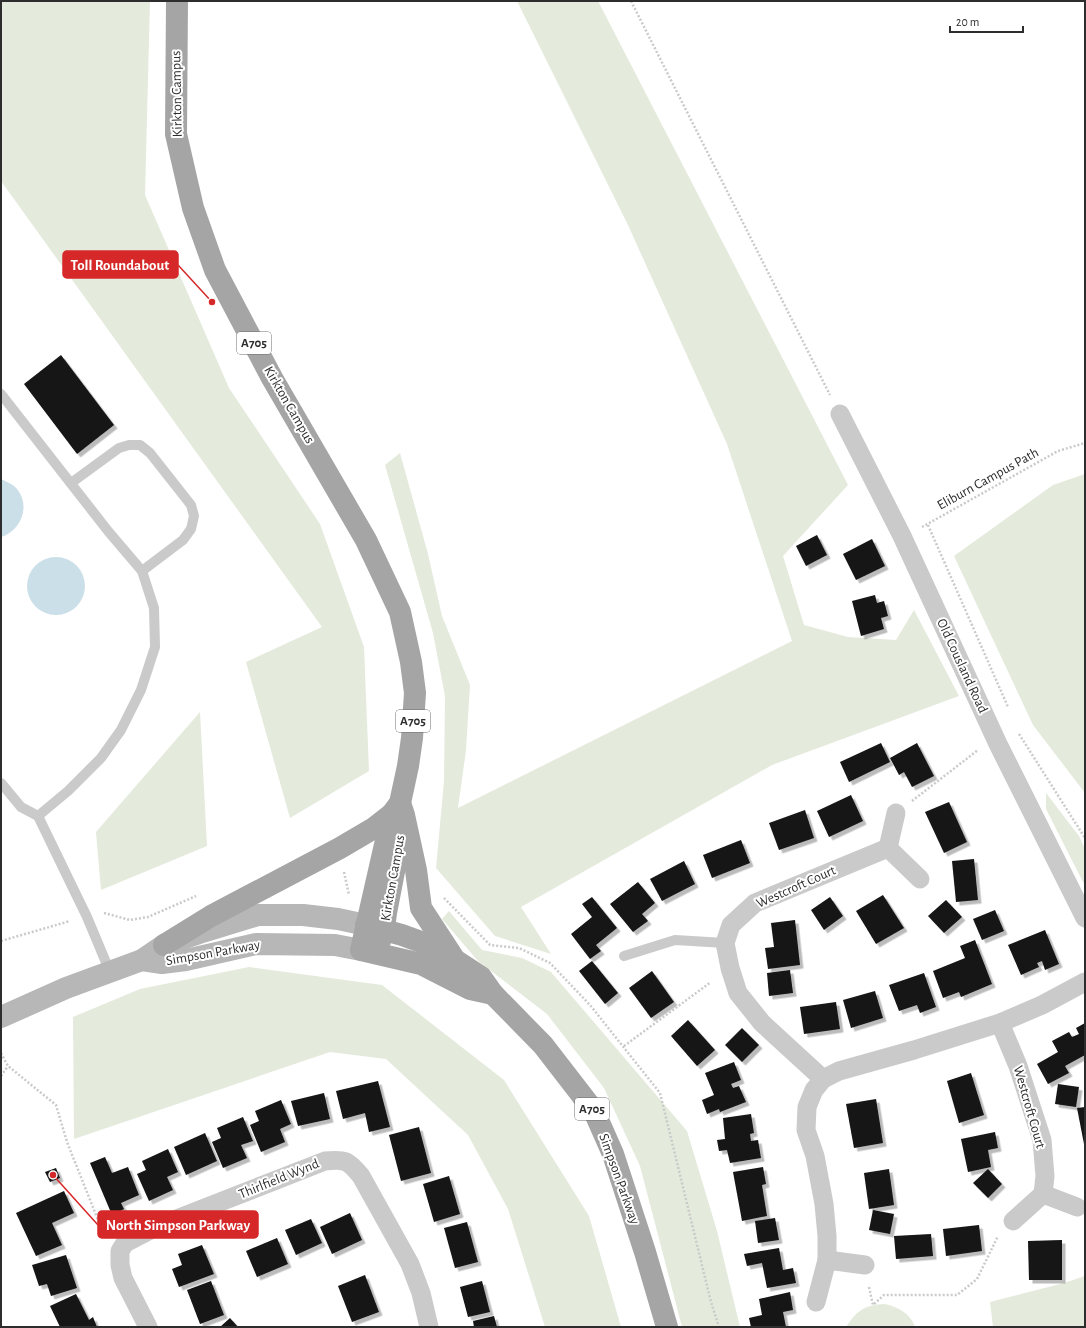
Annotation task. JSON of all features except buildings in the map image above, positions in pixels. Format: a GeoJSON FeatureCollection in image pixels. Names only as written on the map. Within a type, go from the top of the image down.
{"type":"FeatureCollection","features":[{"type":"Feature","properties":{"kind":"main road","name":"Kirkton Campus"},"geometry":{"type":"LineString","coordinates":[[178,1],[176,134],[193,208],[215,270],[272,378],[366,540],[400,612],[411,662],[414,693],[410,752],[369,951]]}},
{"type":"Feature","properties":{"kind":"main road"},"geometry":{"type":"LineString","coordinates":[[164,945],[212,916],[340,848],[399,811]]}},
{"type":"Feature","properties":{"kind":"main road","name":"A705"},"geometry":{"type":"LineString","coordinates":[[399,811],[416,870],[421,908],[456,961]]}},
{"type":"Feature","properties":{"kind":"main road","name":"Simpson Parkway"},"geometry":{"type":"LineString","coordinates":[[1,1017],[66,988],[142,960],[164,945],[258,915],[303,915],[338,919],[375,927],[435,948],[481,977],[493,994],[544,1045],[594,1111],[613,1154],[645,1252],[667,1327]]}},
{"type":"Feature","properties":{"kind":"main road","name":"Simpson Parkway"},"geometry":{"type":"LineString","coordinates":[[142,960],[162,963],[186,960],[256,944],[335,945],[369,951],[421,964],[470,989],[493,994]]}},
{"type":"Feature","properties":{"kind":"street","name":"Old Cousland Road"},"geometry":{"type":"LineString","coordinates":[[840,414],[902,536],[998,744],[1085,918]]}},
{"type":"Feature","properties":{"kind":"street"},"geometry":{"type":"LineString","coordinates":[[896,813],[888,848],[920,879]]}},
{"type":"Feature","properties":{"kind":"street","name":"Westcroft Court"},"geometry":{"type":"LineString","coordinates":[[725,943],[731,925],[755,902],[888,848]]}},
{"type":"Feature","properties":{"kind":"street"},"geometry":{"type":"LineString","coordinates":[[725,943],[730,968],[738,993],[762,1023],[823,1079]]}},
{"type":"Feature","properties":{"kind":"street"},"geometry":{"type":"LineString","coordinates":[[816,1302],[827,1260],[828,1236],[815,1156],[806,1130],[807,1107],[814,1090],[823,1079],[839,1071],[914,1050],[1000,1023],[1085,982]]}},
{"type":"Feature","properties":{"kind":"street","name":"Westcroft Court"},"geometry":{"type":"LineString","coordinates":[[1000,1023],[1018,1066],[1042,1140],[1045,1176],[1043,1194]]}},
{"type":"Feature","properties":{"kind":"street","name":"Thirlfield Wynd"},"geometry":{"type":"LineString","coordinates":[[120,1251],[125,1242],[156,1227],[325,1161],[340,1160],[351,1165],[360,1176],[410,1264],[421,1293],[429,1327]]}},
{"type":"Feature","properties":{"kind":"street"},"geometry":{"type":"LineString","coordinates":[[1012,1221],[1043,1194],[1077,1207]]}},
{"type":"Feature","properties":{"kind":"street"},"geometry":{"type":"LineString","coordinates":[[120,1251],[120,1265],[123,1278],[148,1327]]}},
{"type":"Feature","properties":{"kind":"street"},"geometry":{"type":"LineString","coordinates":[[827,1260],[865,1265]]}},
{"type":"Feature","properties":{"kind":"lane"},"geometry":{"type":"LineString","coordinates":[[1,394],[108,531],[142,571],[154,608],[155,647],[141,690],[122,730],[101,758],[68,791],[38,816]]}},
{"type":"Feature","properties":{"kind":"lane"},"geometry":{"type":"LineString","coordinates":[[71,483],[119,448],[129,445],[140,445],[150,453],[191,505],[194,516],[191,529],[183,540],[142,571]]}},
{"type":"Feature","properties":{"kind":"lane"},"geometry":{"type":"LineString","coordinates":[[1,783],[20,807],[38,816],[87,917],[110,972]]}},
{"type":"Feature","properties":{"kind":"lane"},"geometry":{"type":"LineString","coordinates":[[624,956],[675,940],[725,943]]}},
{"type":"Feature","properties":{"kind":"path"},"geometry":{"type":"LineString","coordinates":[[631,1],[840,414]]}},
{"type":"Feature","properties":{"kind":"path","name":"Eliburn Campus Path"},"geometry":{"type":"LineString","coordinates":[[902,536],[928,524],[1058,451],[1085,443]]}},
{"type":"Feature","properties":{"kind":"path"},"geometry":{"type":"LineString","coordinates":[[928,524],[1010,714]]}},
{"type":"Feature","properties":{"kind":"path"},"geometry":{"type":"LineString","coordinates":[[1016,727],[1085,838]]}},
{"type":"Feature","properties":{"kind":"path"},"geometry":{"type":"LineString","coordinates":[[896,813],[977,750],[998,744],[1019,734]]}},
{"type":"Feature","properties":{"kind":"path"},"geometry":{"type":"LineString","coordinates":[[1,941],[87,917]]}},
{"type":"Feature","properties":{"kind":"path"},"geometry":{"type":"LineString","coordinates":[[624,1046],[730,968]]}},
{"type":"Feature","properties":{"kind":"path"},"geometry":{"type":"LineString","coordinates":[[1,1053],[8,1066],[56,1105],[67,1142],[102,1230],[120,1251]]}},
{"type":"Feature","properties":{"kind":"path"},"geometry":{"type":"LineString","coordinates":[[1,1076],[8,1066]]}},
{"type":"Feature","properties":{"kind":"path"},"geometry":{"type":"LineString","coordinates":[[865,1265],[873,1305],[884,1295],[957,1294],[977,1279],[1001,1231],[1012,1221]]}},
{"type":"Feature","properties":{"kind":"shaded area"},"geometry":{"type":"Polygon","coordinates":[[[1,1],[150,1],[145,195],[229,388],[320,524],[364,647],[369,771],[290,818],[246,662],[322,627],[1,181],[1,1]]]}},
{"type":"Feature","properties":{"kind":"shaded area"},"geometry":{"type":"Polygon","coordinates":[[[517,1],[598,1],[848,485],[783,556],[804,625],[848,637],[896,640],[914,610],[959,696],[772,765],[521,907],[551,954],[495,936],[436,868],[444,781],[445,696],[433,633],[385,465],[400,453],[428,554],[442,616],[470,685],[466,750],[458,808],[792,641],[727,444],[627,223],[517,1]]]}},
{"type":"Feature","properties":{"kind":"shaded area"},"geometry":{"type":"Polygon","coordinates":[[[1085,474],[1085,793],[1033,725],[954,556],[1053,485],[1085,474]]]}},
{"type":"Feature","properties":{"kind":"shaded area"},"geometry":{"type":"Polygon","coordinates":[[[200,712],[207,846],[101,890],[96,832],[200,712]]]}},
{"type":"Feature","properties":{"kind":"shaded area"},"geometry":{"type":"Polygon","coordinates":[[[1046,793],[1079,836],[1085,849],[1085,886],[1046,809],[1046,793]]]}},
{"type":"Feature","properties":{"kind":"shaded area"},"geometry":{"type":"Polygon","coordinates":[[[449,911],[482,950],[522,958],[551,972],[687,1131],[717,1231],[740,1327],[682,1327],[640,1166],[604,1088],[547,1014],[478,961],[442,919],[449,911]]]}},
{"type":"Feature","properties":{"kind":"shaded area"},"geometry":{"type":"Polygon","coordinates":[[[249,967],[382,985],[504,1080],[589,1216],[621,1327],[545,1327],[508,1209],[468,1135],[386,1059],[330,1052],[74,1139],[73,1017],[140,989],[249,967]]]}},
{"type":"Feature","properties":{"kind":"shaded area"},"geometry":{"type":"Polygon","coordinates":[[[1085,1276],[1085,1327],[993,1327],[990,1302],[1064,1283],[1085,1276]]]}},
{"type":"Feature","properties":{"kind":"shaded area"},"geometry":{"type":"Polygon","coordinates":[[[885,1304],[907,1314],[915,1327],[846,1327],[854,1316],[867,1307],[885,1304]]]}},
{"type":"Feature","properties":{"kind":"water"},"geometry":{"type":"Polygon","coordinates":[[[1,479],[12,484],[17,489],[23,503],[23,510],[19,524],[8,534],[1,537],[1,479]]]}},
{"type":"Feature","properties":{"kind":"water"},"geometry":{"type":"Polygon","coordinates":[[[56,557],[67,559],[77,565],[83,575],[85,586],[83,597],[77,607],[67,613],[56,615],[45,613],[35,607],[29,597],[27,586],[29,575],[35,565],[45,559],[56,557]]]}},
{"type":"Feature","properties":{"kind":"place","name":"Toll Roundabout"},"geometry":{"type":"Point","coordinates":[212,302]}},
{"type":"Feature","properties":{"kind":"place","name":"North Simpson Parkway"},"geometry":{"type":"Point","coordinates":[53,1175]}}]}
